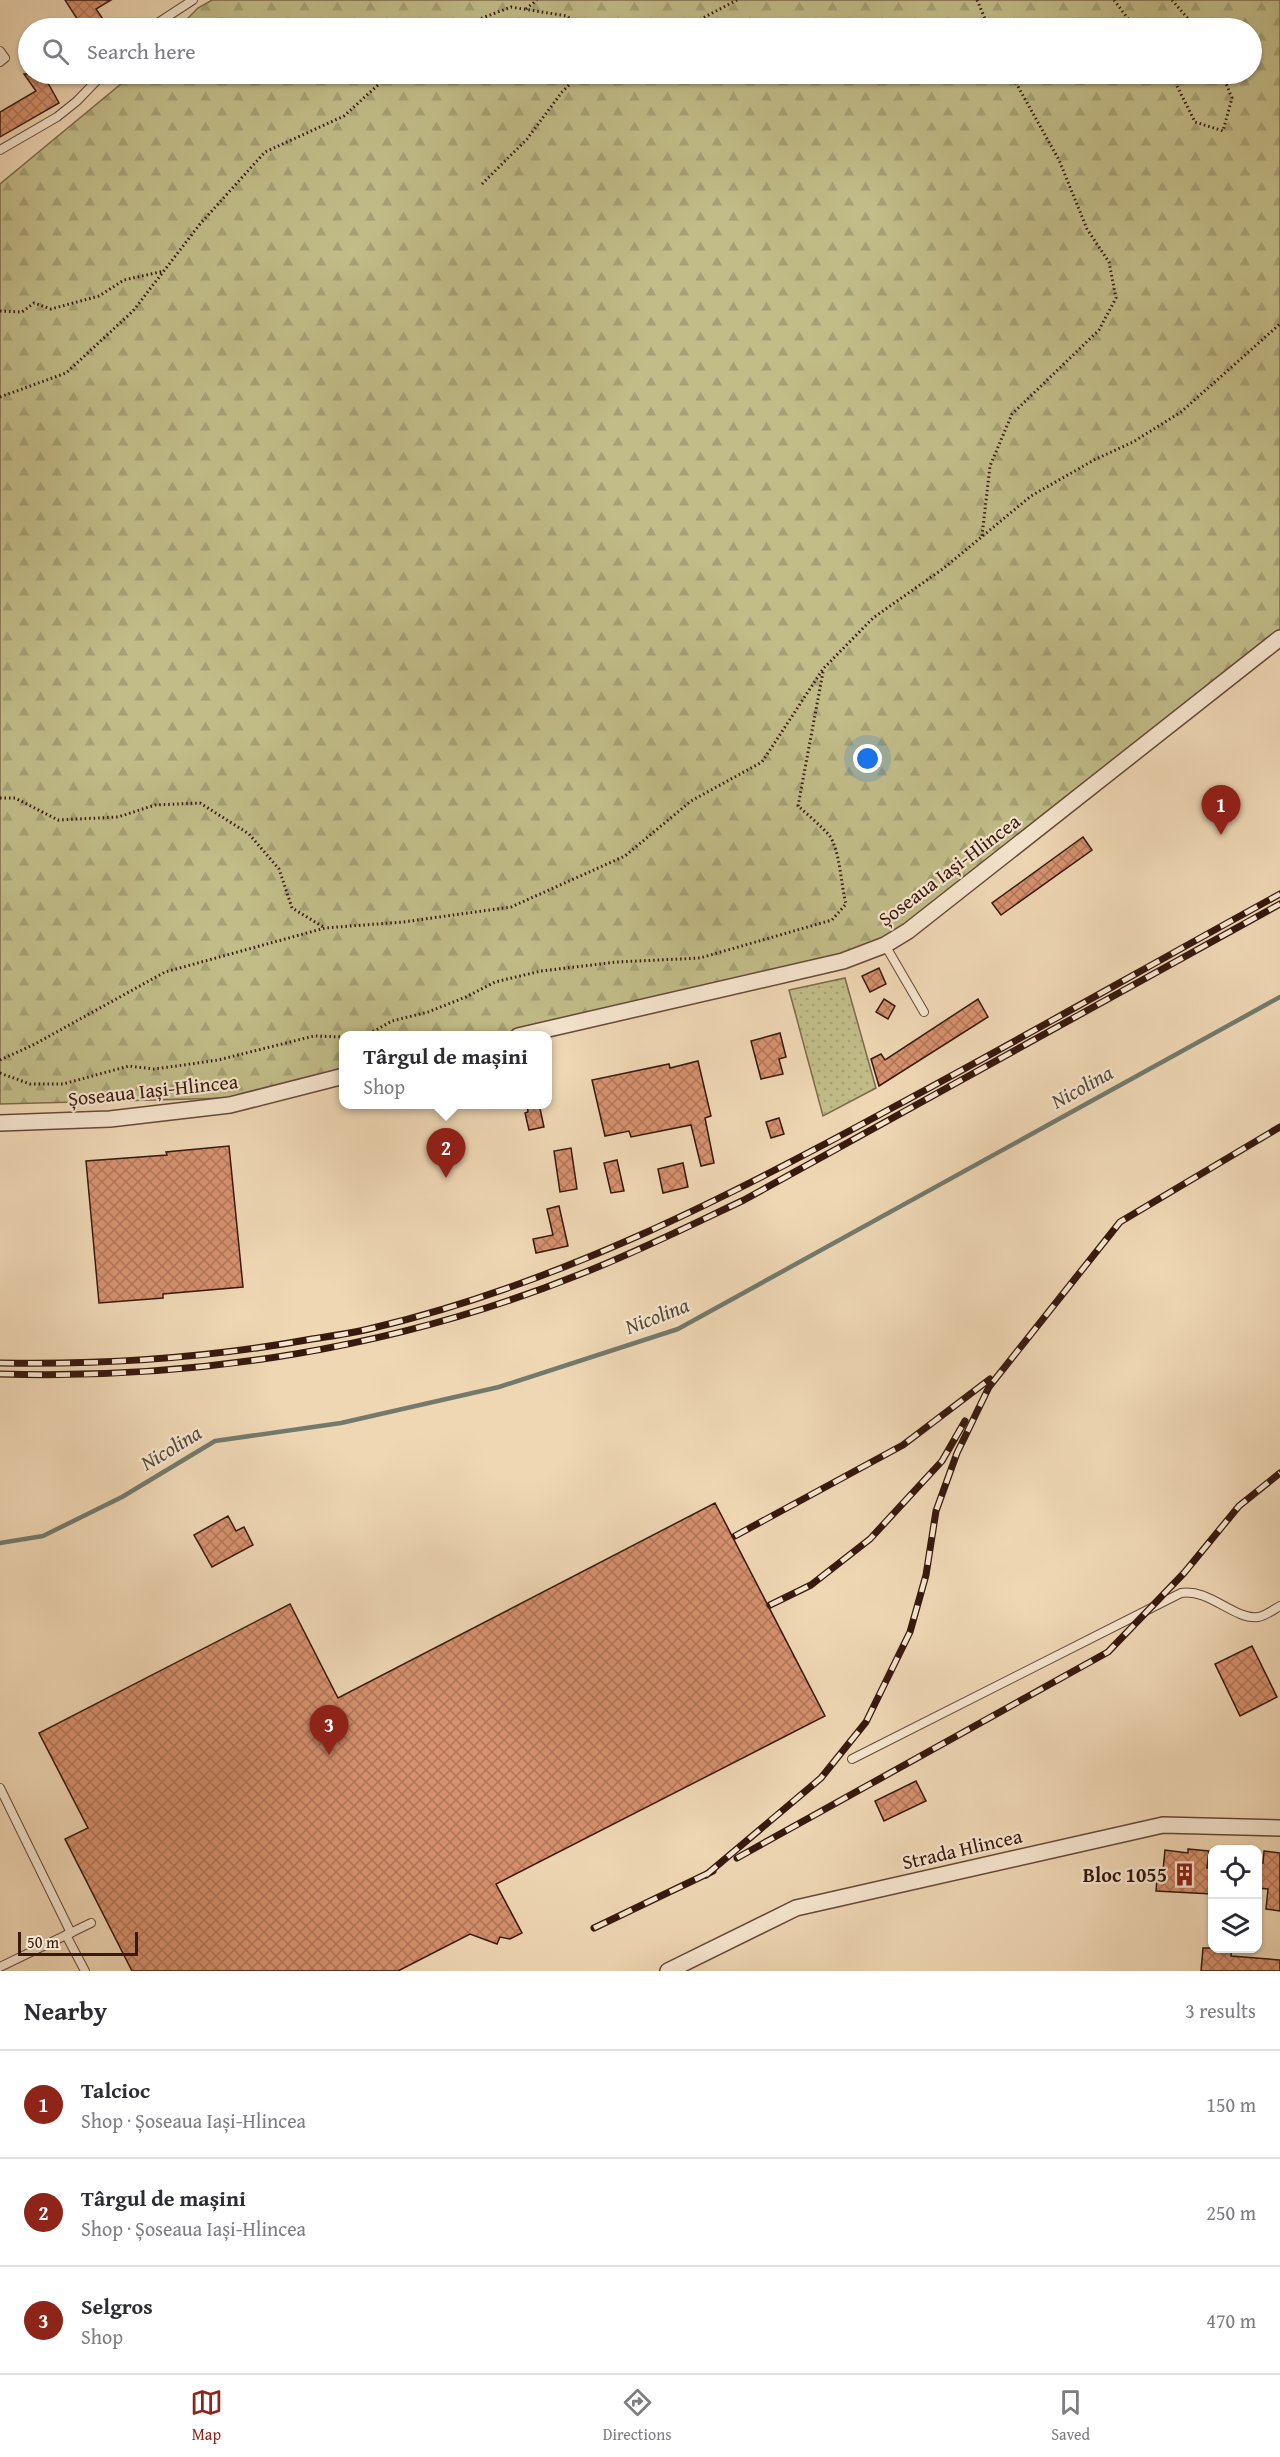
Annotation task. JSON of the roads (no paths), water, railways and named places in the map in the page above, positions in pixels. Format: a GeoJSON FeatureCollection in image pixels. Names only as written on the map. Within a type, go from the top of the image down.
{"type":"FeatureCollection","features":[{"type":"Feature","properties":{"kind":"street","name":"Șoseaua Iași-Hlincea"},"geometry":{"type":"LineString","coordinates":[[536,1031],[843,962],[885,945],[908,931],[1280,638]]}},
{"type":"Feature","properties":{"kind":"street","name":"Șoseaua Iași-Hlincea"},"geometry":{"type":"LineString","coordinates":[[0,1123],[110,1119],[230,1105],[339,1077]]}},
{"type":"Feature","properties":{"kind":"street","name":"Strada Hlincea"},"geometry":{"type":"LineString","coordinates":[[668,1971],[796,1908],[807,1905],[1163,1825],[1280,1828]]}},
{"type":"Feature","properties":{"kind":"lane"},"geometry":{"type":"LineString","coordinates":[[165,18],[193,0]]}},
{"type":"Feature","properties":{"kind":"lane"},"geometry":{"type":"LineString","coordinates":[[0,51],[5,58],[0,62]]}},
{"type":"Feature","properties":{"kind":"lane"},"geometry":{"type":"LineString","coordinates":[[0,150],[57,117],[93,84]]}},
{"type":"Feature","properties":{"kind":"lane"},"geometry":{"type":"LineString","coordinates":[[885,945],[924,1012]]}},
{"type":"Feature","properties":{"kind":"lane"},"geometry":{"type":"LineString","coordinates":[[852,1760],[1181,1593],[1193,1590],[1249,1616],[1260,1617],[1280,1606]]}},
{"type":"Feature","properties":{"kind":"lane"},"geometry":{"type":"LineString","coordinates":[[0,1788],[85,1971]]}},
{"type":"Feature","properties":{"kind":"lane"},"geometry":{"type":"LineString","coordinates":[[2,1966],[91,1923]]}},
{"type":"Feature","properties":{"kind":"waterway","name":"Nicolina"},"geometry":{"type":"LineString","coordinates":[[0,1543],[43,1536],[122,1497],[215,1441],[341,1423],[499,1387],[678,1329],[1280,997]]}},
{"type":"Feature","properties":{"kind":"railway"},"geometry":{"type":"LineString","coordinates":[[0,1363],[78,1363],[156,1359],[273,1346],[373,1328],[441,1310],[508,1288],[639,1236],[765,1175],[939,1083],[1280,894]]}},
{"type":"Feature","properties":{"kind":"railway"},"geometry":{"type":"LineString","coordinates":[[0,1374],[147,1371],[221,1365],[294,1354],[367,1340],[438,1322],[578,1275],[620,1258],[744,1200],[1280,904]]}},
{"type":"Feature","properties":{"kind":"railway"},"geometry":{"type":"LineString","coordinates":[[706,1875],[821,1778],[866,1722],[910,1632],[926,1575],[936,1511],[957,1453],[989,1387],[1120,1222],[1280,1127]]}},
{"type":"Feature","properties":{"kind":"railway"},"geometry":{"type":"LineString","coordinates":[[735,1536],[903,1445],[990,1379]]}},
{"type":"Feature","properties":{"kind":"railway"},"geometry":{"type":"LineString","coordinates":[[770,1605],[811,1585],[870,1539],[942,1461],[965,1421]]}},
{"type":"Feature","properties":{"kind":"railway"},"geometry":{"type":"LineString","coordinates":[[737,1858],[1108,1652],[1184,1573],[1239,1506],[1280,1473]]}},
{"type":"Feature","properties":{"kind":"railway"},"geometry":{"type":"LineString","coordinates":[[594,1928],[713,1871]]}},
{"type":"Feature","properties":{"kind":"place","name":"Talcioc"},"geometry":{"type":"Point","coordinates":[1221,835]}},
{"type":"Feature","properties":{"kind":"place","name":"Târgul de mașini"},"geometry":{"type":"Point","coordinates":[446,1178]}},
{"type":"Feature","properties":{"kind":"place","name":"Selgros"},"geometry":{"type":"Point","coordinates":[329,1755]}},
{"type":"Feature","properties":{"kind":"place","name":"Bloc 1055"},"geometry":{"type":"Point","coordinates":[1185,1875]}}]}
